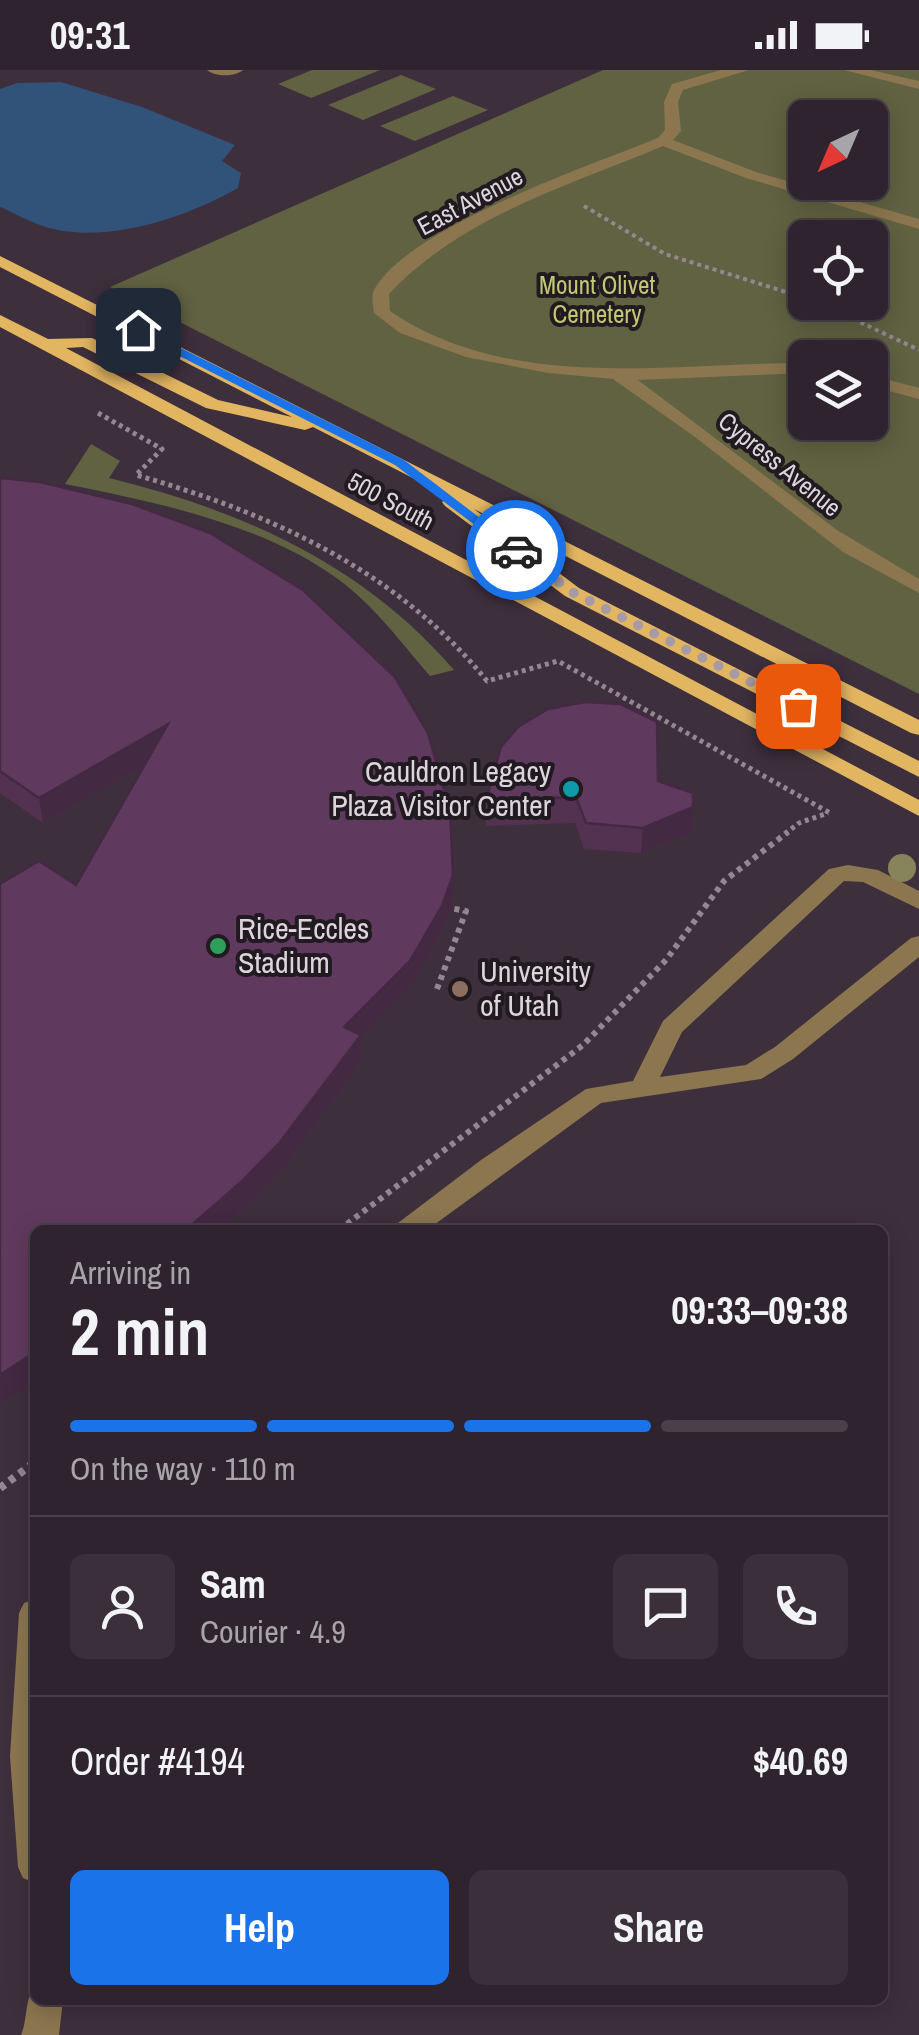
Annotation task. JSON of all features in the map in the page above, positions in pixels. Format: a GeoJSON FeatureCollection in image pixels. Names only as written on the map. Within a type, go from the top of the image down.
{"type":"FeatureCollection","features":[{"type":"Feature","properties":{"kind":"main road","name":"500 South"},"geometry":{"type":"LineString","coordinates":[[0,261],[919,728]]}},
{"type":"Feature","properties":{"kind":"main road","name":"500 South"},"geometry":{"type":"LineString","coordinates":[[0,320],[919,808]]}},
{"type":"Feature","properties":{"kind":"main road"},"geometry":{"type":"LineString","coordinates":[[44,344],[86,342],[212,404],[344,434]]}},
{"type":"Feature","properties":{"kind":"main road"},"geometry":{"type":"LineString","coordinates":[[400,463],[572,592],[919,770]]}},
{"type":"Feature","properties":{"kind":"lane"},"geometry":{"type":"LineString","coordinates":[[214,70],[236,70]]}},
{"type":"Feature","properties":{"kind":"lane"},"geometry":{"type":"LineString","coordinates":[[742,70],[677,87],[671,102],[673,131],[664,141],[751,175],[919,224]]}},
{"type":"Feature","properties":{"kind":"lane"},"geometry":{"type":"LineString","coordinates":[[851,70],[919,85]]}},
{"type":"Feature","properties":{"kind":"lane","name":"East Avenue"},"geometry":{"type":"LineString","coordinates":[[614,372],[497,358],[415,337],[382,313],[381,293],[409,264],[456,232],[664,141]]}},
{"type":"Feature","properties":{"kind":"lane"},"geometry":{"type":"LineString","coordinates":[[614,372],[650,375],[788,369]]}},
{"type":"Feature","properties":{"kind":"lane","name":"Cypress Avenue"},"geometry":{"type":"LineString","coordinates":[[614,372],[711,440],[828,536],[880,569],[919,587]]}},
{"type":"Feature","properties":{"kind":"lane"},"geometry":{"type":"LineString","coordinates":[[888,385],[919,394]]}},
{"type":"Feature","properties":{"kind":"lane"},"geometry":{"type":"LineString","coordinates":[[641,1090],[672,1028],[837,874],[852,870],[868,874],[919,902]]}},
{"type":"Feature","properties":{"kind":"lane"},"geometry":{"type":"LineString","coordinates":[[415,1225],[595,1094],[752,1073],[784,1053],[919,944]]}},
{"type":"Feature","properties":{"kind":"lane"},"geometry":{"type":"LineString","coordinates":[[30,1692],[26,1756],[30,1805]]}},
{"type":"Feature","properties":{"kind":"lane"},"geometry":{"type":"LineString","coordinates":[[39,2035],[46,2026],[45,2005]]}},
{"type":"Feature","properties":{"kind":"path"},"geometry":{"type":"LineString","coordinates":[[553,187],[664,254],[788,293]]}},
{"type":"Feature","properties":{"kind":"path"},"geometry":{"type":"LineString","coordinates":[[855,320],[919,350]]}},
{"type":"Feature","properties":{"kind":"path"},"geometry":{"type":"LineString","coordinates":[[97,412],[162,449],[136,474],[261,517],[308,540],[386,588],[446,633],[487,681],[558,661],[830,812],[799,823],[724,880],[666,960],[615,1016],[345,1225]]}},
{"type":"Feature","properties":{"kind":"path"},"geometry":{"type":"LineString","coordinates":[[436,989],[466,911],[450,908]]}},
{"type":"Feature","properties":{"kind":"path"},"geometry":{"type":"LineString","coordinates":[[0,1488],[30,1466]]}},
{"type":"Feature","properties":{"kind":"green space"},"geometry":{"type":"Polygon","coordinates":[[[312,70],[380,70],[311,98],[278,84],[312,70]]]}},
{"type":"Feature","properties":{"kind":"green space","name":"Mount Olivet Cemetery"},"geometry":{"type":"Polygon","coordinates":[[[603,70],[919,70],[919,694],[110,287],[603,70]]]}},
{"type":"Feature","properties":{"kind":"green space"},"geometry":{"type":"Polygon","coordinates":[[[401,75],[436,89],[363,120],[328,105],[401,75]]]}},
{"type":"Feature","properties":{"kind":"green space"},"geometry":{"type":"Polygon","coordinates":[[[453,96],[488,110],[415,141],[380,126],[453,96]]]}},
{"type":"Feature","properties":{"kind":"green space"},"geometry":{"type":"Polygon","coordinates":[[[91,444],[120,461],[109,478],[252,525],[340,572],[381,600],[454,670],[430,676],[377,614],[339,580],[267,539],[186,511],[65,484],[91,444]]]}},
{"type":"Feature","properties":{"kind":"water"},"geometry":{"type":"Polygon","coordinates":[[[61,82],[142,107],[235,145],[222,161],[241,173],[238,188],[169,218],[117,231],[66,231],[37,224],[0,207],[0,89],[17,83],[61,82]]]}},
{"type":"Feature","properties":{"kind":"building","name":"Rice-Eccles Stadium"},"geometry":{"type":"Polygon","coordinates":[[[0,478],[40,482],[132,504],[210,533],[303,590],[395,677],[428,733],[450,811],[453,875],[442,906],[410,961],[344,1027],[361,1035],[280,1142],[192,1225],[30,1225],[30,1355],[0,1375],[0,884],[39,861],[76,885],[168,724],[39,798],[0,771],[0,478]]]}},
{"type":"Feature","properties":{"kind":"building","name":"Cauldron Legacy Plaza Visitor Center"},"geometry":{"type":"Polygon","coordinates":[[[585,702],[620,704],[657,722],[658,781],[693,793],[693,807],[643,828],[586,823],[576,797],[486,800],[501,747],[518,727],[548,709],[585,702]]]}},
{"type":"Feature","properties":{"kind":"way so far"},"geometry":{"type":"LineString","coordinates":[[516,550],[572,592],[798,706]]}},
{"type":"Feature","properties":{"kind":"place","name":"Cauldron Legacy Plaza Visitor Center"},"geometry":{"type":"Point","coordinates":[571,789]}},
{"type":"Feature","properties":{"kind":"place","name":"Rice-Eccles Stadium"},"geometry":{"type":"Point","coordinates":[218,946]}},
{"type":"Feature","properties":{"kind":"place","name":"University of Utah"},"geometry":{"type":"Point","coordinates":[460,989]}},
{"type":"Feature","properties":{"kind":"route"},"geometry":{"type":"LineString","coordinates":[[138,330],[400,463],[516,550]]}}]}
